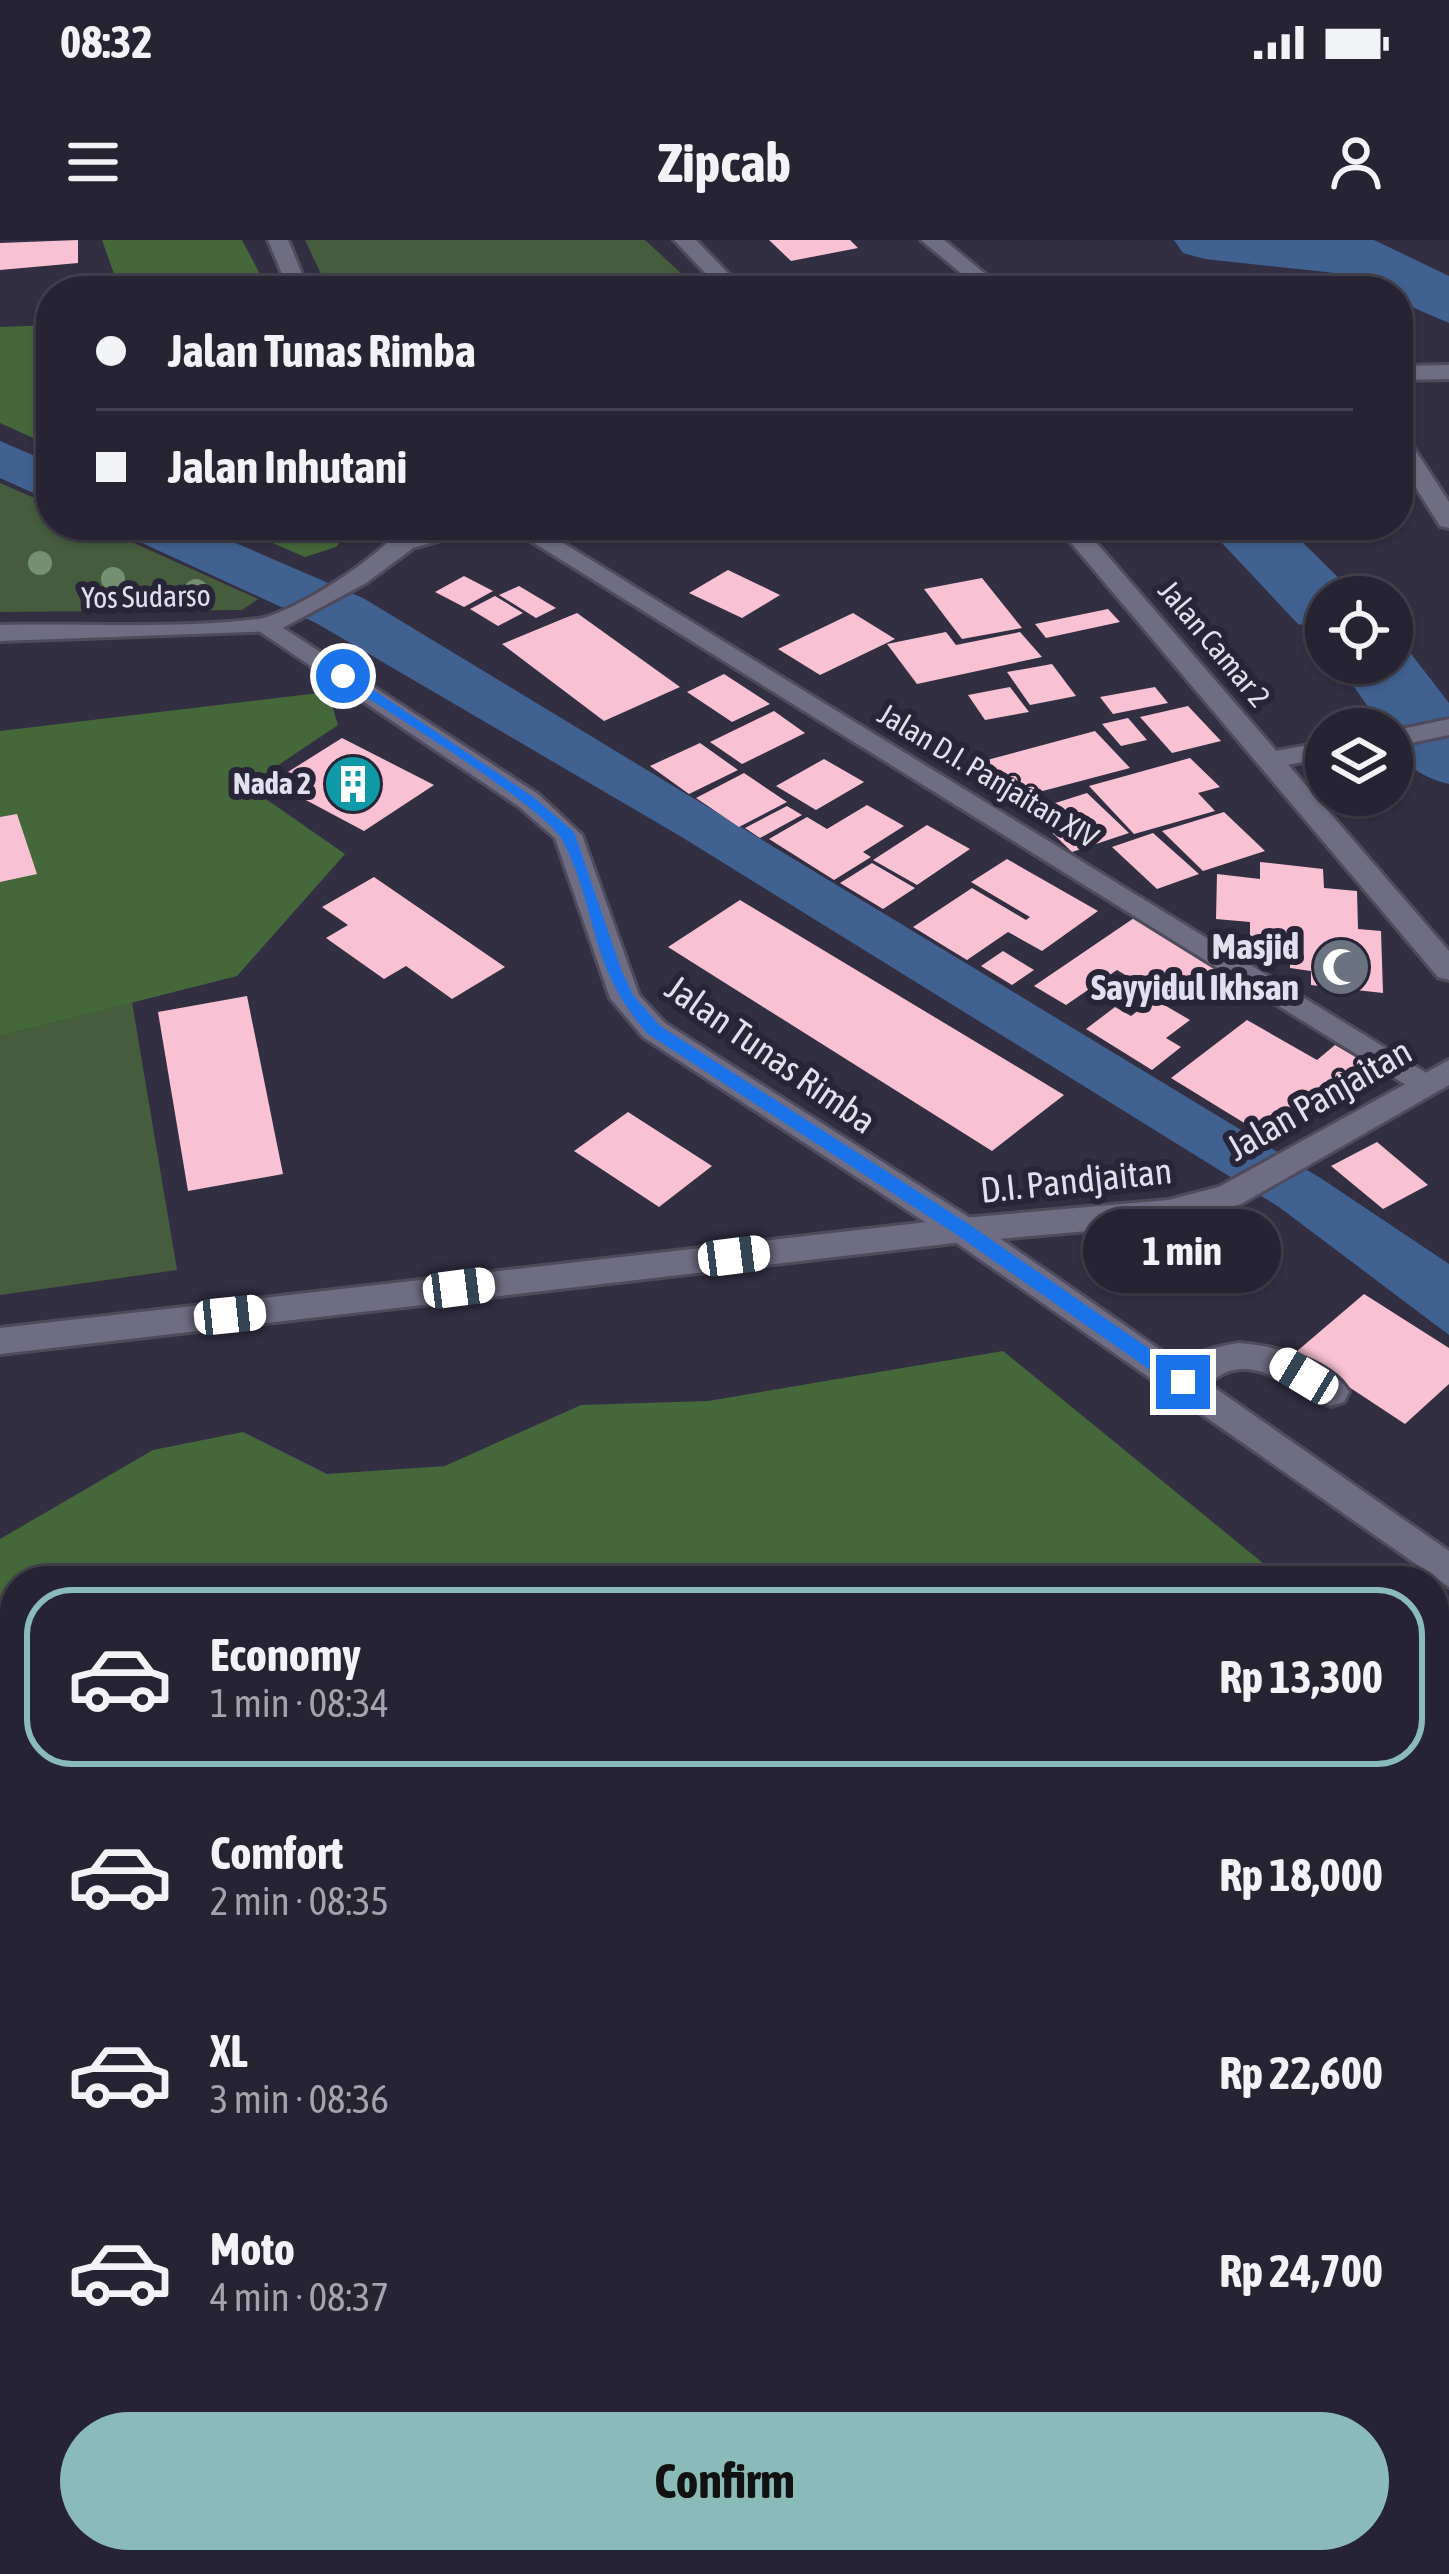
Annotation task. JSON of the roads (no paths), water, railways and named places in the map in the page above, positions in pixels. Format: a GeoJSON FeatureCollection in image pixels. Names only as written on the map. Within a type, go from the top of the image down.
{"type":"FeatureCollection","features":[{"type":"Feature","properties":{"kind":"street"},"geometry":{"type":"LineString","coordinates":[[278,240],[293,276]]}},
{"type":"Feature","properties":{"kind":"street"},"geometry":{"type":"LineString","coordinates":[[684,240],[719,276]]}},
{"type":"Feature","properties":{"kind":"street"},"geometry":{"type":"LineString","coordinates":[[931,240],[977,276]]}},
{"type":"Feature","properties":{"kind":"street"},"geometry":{"type":"LineString","coordinates":[[1413,373],[1449,372]]}},
{"type":"Feature","properties":{"kind":"street"},"geometry":{"type":"LineString","coordinates":[[1413,465],[1449,520]]}},
{"type":"Feature","properties":{"kind":"street"},"geometry":{"type":"LineString","coordinates":[[279,621],[357,578],[401,540]]}},
{"type":"Feature","properties":{"kind":"street","name":"Jalan D.I. Panjaitan XIV"},"geometry":{"type":"LineString","coordinates":[[542,540],[1437,1077]]}},
{"type":"Feature","properties":{"kind":"street","name":"Jalan Camar 2"},"geometry":{"type":"LineString","coordinates":[[1081,540],[1449,970]]}},
{"type":"Feature","properties":{"kind":"street","name":"Yos Sudarso"},"geometry":{"type":"LineString","coordinates":[[0,633],[279,621]]}},
{"type":"Feature","properties":{"kind":"street","name":"Jalan Tunas Rimba"},"geometry":{"type":"LineString","coordinates":[[279,621],[528,800],[568,836],[619,983],[654,1030],[964,1230],[1443,1566]]}},
{"type":"Feature","properties":{"kind":"street"},"geometry":{"type":"LineString","coordinates":[[1413,735],[1447,728]]}},
{"type":"Feature","properties":{"kind":"street"},"geometry":{"type":"LineString","coordinates":[[1269,760],[1305,754]]}},
{"type":"Feature","properties":{"kind":"street","name":"Jalan Panjaitan"},"geometry":{"type":"LineString","coordinates":[[1228,1196],[1437,1077]]}},
{"type":"Feature","properties":{"kind":"street","name":"D.I. Pandjaitan"},"geometry":{"type":"LineString","coordinates":[[0,1341],[964,1230],[1168,1213],[1228,1196]]}},
{"type":"Feature","properties":{"kind":"street"},"geometry":{"type":"LineString","coordinates":[[1183,1382],[1207,1361],[1246,1354],[1278,1361],[1331,1392]]}},
{"type":"Feature","properties":{"kind":"water"},"geometry":{"type":"Polygon","coordinates":[[[0,441],[36,457],[36,494],[0,478],[0,441]]]}},
{"type":"Feature","properties":{"kind":"water"},"geometry":{"type":"Polygon","coordinates":[[[136,540],[229,540],[363,598],[1322,1179],[1449,1264],[1449,1335],[1279,1207],[680,836],[316,623],[136,540]]]}},
{"type":"Feature","properties":{"kind":"waterway"},"geometry":{"type":"LineString","coordinates":[[1205,240],[1370,258],[1402,276]]}},
{"type":"Feature","properties":{"kind":"waterway"},"geometry":{"type":"LineString","coordinates":[[1413,282],[1449,303]]}},
{"type":"Feature","properties":{"kind":"waterway"},"geometry":{"type":"LineString","coordinates":[[1257,540],[1305,586]]}},
{"type":"Feature","properties":{"kind":"waterway"},"geometry":{"type":"LineString","coordinates":[[1393,684],[1449,759]]}},
{"type":"Feature","properties":{"kind":"place","name":"Nada 2"},"geometry":{"type":"Point","coordinates":[353,784]}},
{"type":"Feature","properties":{"kind":"place","name":"Masjid Sayyidul Ikhsan"},"geometry":{"type":"Point","coordinates":[1341,967]}}]}
